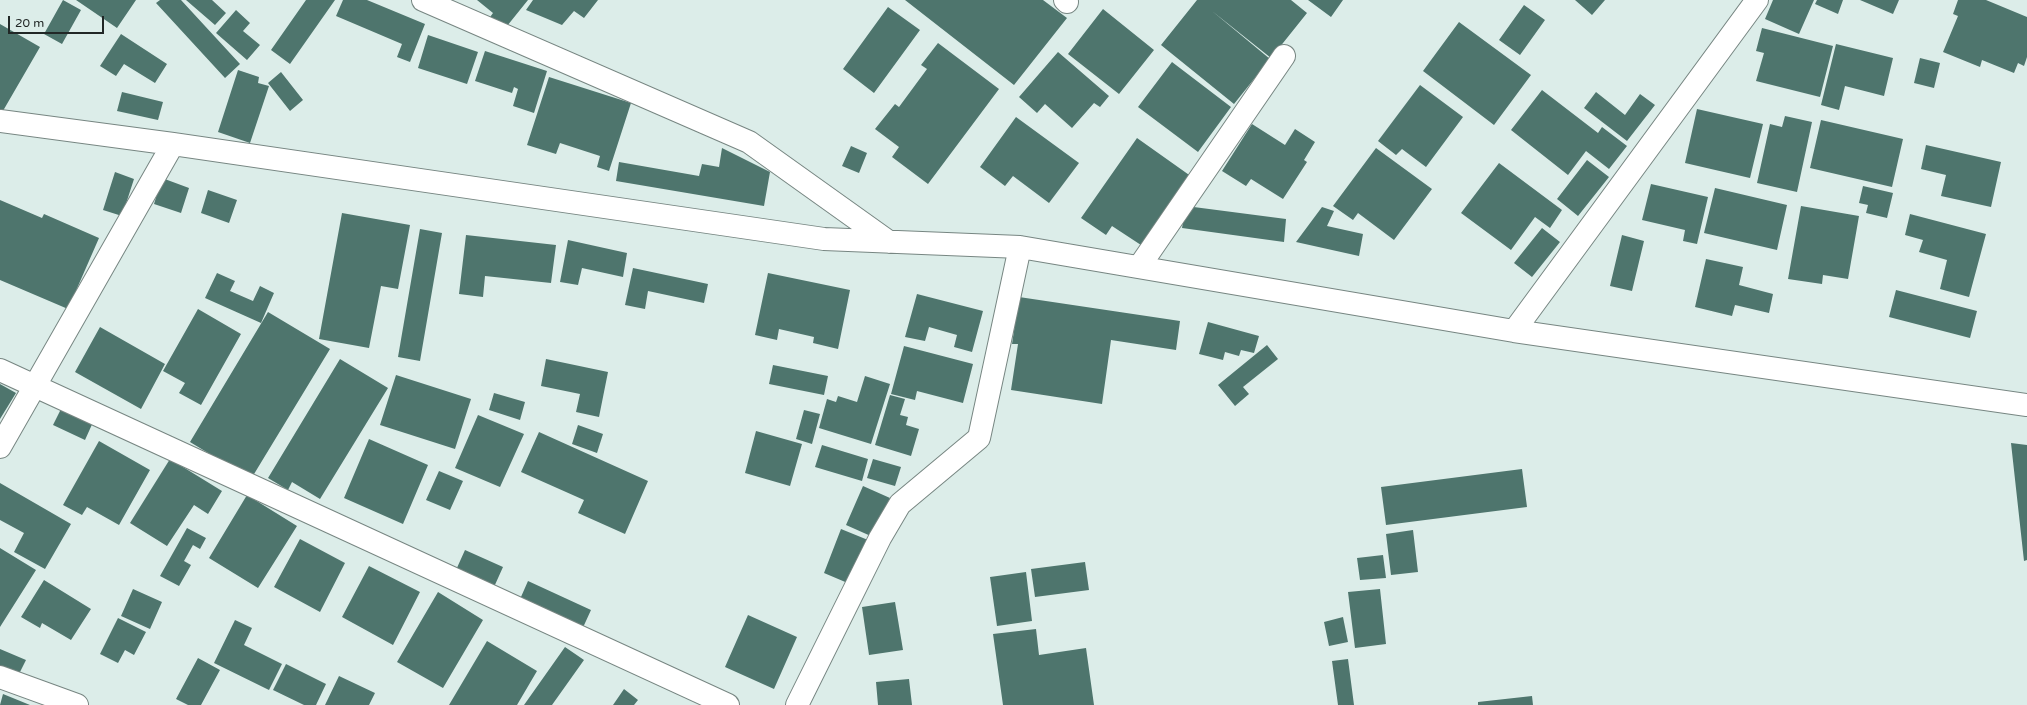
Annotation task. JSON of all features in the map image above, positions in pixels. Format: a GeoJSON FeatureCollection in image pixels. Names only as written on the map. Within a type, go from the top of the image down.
{"type":"FeatureCollection","features":[{"type":"Feature","properties":{"kind":"street"},"geometry":{"type":"LineString","coordinates":[[423,0],[749,142],[889,242]]}},
{"type":"Feature","properties":{"kind":"street"},"geometry":{"type":"LineString","coordinates":[[1514,331],[1757,0]]}},
{"type":"Feature","properties":{"kind":"street"},"geometry":{"type":"LineString","coordinates":[[1139,267],[1284,56]]}},
{"type":"Feature","properties":{"kind":"street"},"geometry":{"type":"LineString","coordinates":[[0,121],[173,144],[824,239],[1020,247],[1514,331],[2027,405]]}},
{"type":"Feature","properties":{"kind":"street"},"geometry":{"type":"LineString","coordinates":[[0,447],[173,144]]}},
{"type":"Feature","properties":{"kind":"street"},"geometry":{"type":"LineString","coordinates":[[797,705],[880,538],[900,504],[979,438],[1020,247]]}},
{"type":"Feature","properties":{"kind":"street"},"geometry":{"type":"LineString","coordinates":[[0,370],[34,388],[728,705]]}},
{"type":"Feature","properties":{"kind":"street"},"geometry":{"type":"LineString","coordinates":[[0,677],[77,705]]}},
{"type":"Feature","properties":{"kind":"building"},"geometry":{"type":"Polygon","coordinates":[[[63,0],[81,10],[62,44],[44,34],[63,0]]]}},
{"type":"Feature","properties":{"kind":"building"},"geometry":{"type":"Polygon","coordinates":[[[76,0],[136,0],[117,28],[76,0]]]}},
{"type":"Feature","properties":{"kind":"building"},"geometry":{"type":"Polygon","coordinates":[[[160,0],[181,0],[240,64],[225,78],[156,3],[160,0]]]}},
{"type":"Feature","properties":{"kind":"building"},"geometry":{"type":"Polygon","coordinates":[[[186,0],[212,0],[226,13],[215,25],[186,0]]]}},
{"type":"Feature","properties":{"kind":"building"},"geometry":{"type":"Polygon","coordinates":[[[306,0],[335,0],[290,64],[271,50],[306,0]]]}},
{"type":"Feature","properties":{"kind":"building"},"geometry":{"type":"Polygon","coordinates":[[[343,0],[367,0],[425,24],[410,62],[397,57],[402,44],[336,16],[343,0]]]}},
{"type":"Feature","properties":{"kind":"building"},"geometry":{"type":"Polygon","coordinates":[[[477,0],[528,0],[503,31],[488,20],[493,13],[477,0]]]}},
{"type":"Feature","properties":{"kind":"building"},"geometry":{"type":"Polygon","coordinates":[[[533,0],[598,0],[584,18],[574,11],[562,25],[526,10],[533,0]]]}},
{"type":"Feature","properties":{"kind":"building"},"geometry":{"type":"Polygon","coordinates":[[[905,0],[1043,0],[1067,18],[1014,85],[905,0]]]}},
{"type":"Feature","properties":{"kind":"building"},"geometry":{"type":"Polygon","coordinates":[[[1197,0],[1291,0],[1307,13],[1271,58],[1212,11],[1270,59],[1234,104],[1161,45],[1197,0]]]}},
{"type":"Feature","properties":{"kind":"building"},"geometry":{"type":"Polygon","coordinates":[[[1308,0],[1343,0],[1331,17],[1308,0]]]}},
{"type":"Feature","properties":{"kind":"building"},"geometry":{"type":"Polygon","coordinates":[[[1575,0],[1605,0],[1592,15],[1575,0]]]}},
{"type":"Feature","properties":{"kind":"building"},"geometry":{"type":"Polygon","coordinates":[[[1773,0],[1814,0],[1799,34],[1765,19],[1773,0]]]}},
{"type":"Feature","properties":{"kind":"building"},"geometry":{"type":"Polygon","coordinates":[[[1817,0],[1843,0],[1838,14],[1815,4],[1817,0]]]}},
{"type":"Feature","properties":{"kind":"building"},"geometry":{"type":"Polygon","coordinates":[[[1860,0],[1899,0],[1893,14],[1860,0]]]}},
{"type":"Feature","properties":{"kind":"building"},"geometry":{"type":"Polygon","coordinates":[[[1958,0],[1986,0],[2027,17],[2027,57],[2024,66],[2018,63],[2014,73],[1982,60],[1980,67],[1943,52],[1958,16],[1953,14],[1958,0]]]}},
{"type":"Feature","properties":{"kind":"building"},"geometry":{"type":"Polygon","coordinates":[[[1524,5],[1545,20],[1520,55],[1499,40],[1524,5]]]}},
{"type":"Feature","properties":{"kind":"building"},"geometry":{"type":"Polygon","coordinates":[[[888,7],[920,30],[874,93],[843,69],[888,7]]]}},
{"type":"Feature","properties":{"kind":"building"},"geometry":{"type":"Polygon","coordinates":[[[1103,9],[1154,50],[1119,94],[1068,54],[1103,9]]]}},
{"type":"Feature","properties":{"kind":"building"},"geometry":{"type":"Polygon","coordinates":[[[236,10],[250,23],[243,31],[260,45],[247,60],[216,33],[236,10]]]}},
{"type":"Feature","properties":{"kind":"building"},"geometry":{"type":"Polygon","coordinates":[[[1459,22],[1531,75],[1494,125],[1423,71],[1459,22]]]}},
{"type":"Feature","properties":{"kind":"building"},"geometry":{"type":"Polygon","coordinates":[[[0,24],[40,47],[0,116],[0,24]]]}},
{"type":"Feature","properties":{"kind":"building"},"geometry":{"type":"Polygon","coordinates":[[[1762,28],[1833,46],[1820,97],[1756,81],[1764,53],[1756,51],[1762,28]]]}},
{"type":"Feature","properties":{"kind":"building"},"geometry":{"type":"Polygon","coordinates":[[[121,34],[167,64],[155,83],[124,64],[116,76],[100,66],[121,34]]]}},
{"type":"Feature","properties":{"kind":"building"},"geometry":{"type":"Polygon","coordinates":[[[428,35],[478,52],[467,84],[418,68],[428,35]]]}},
{"type":"Feature","properties":{"kind":"building"},"geometry":{"type":"Polygon","coordinates":[[[938,43],[999,89],[928,184],[892,157],[899,147],[875,129],[895,104],[899,107],[927,69],[921,65],[938,43]]]}},
{"type":"Feature","properties":{"kind":"building"},"geometry":{"type":"Polygon","coordinates":[[[1836,44],[1893,58],[1884,96],[1845,86],[1839,110],[1821,105],[1836,44]]]}},
{"type":"Feature","properties":{"kind":"building"},"geometry":{"type":"Polygon","coordinates":[[[485,51],[547,71],[534,113],[513,106],[518,89],[514,87],[512,93],[475,81],[485,51]]]}},
{"type":"Feature","properties":{"kind":"building"},"geometry":{"type":"Polygon","coordinates":[[[1058,52],[1109,96],[1100,107],[1094,103],[1072,128],[1045,104],[1037,113],[1019,97],[1058,52]]]}},
{"type":"Feature","properties":{"kind":"building"},"geometry":{"type":"Polygon","coordinates":[[[1920,58],[1940,63],[1934,88],[1914,83],[1920,58]]]}},
{"type":"Feature","properties":{"kind":"building"},"geometry":{"type":"Polygon","coordinates":[[[1172,62],[1231,107],[1198,152],[1138,107],[1172,62]]]}},
{"type":"Feature","properties":{"kind":"building"},"geometry":{"type":"Polygon","coordinates":[[[238,70],[259,77],[258,83],[269,86],[250,143],[218,132],[238,70]]]}},
{"type":"Feature","properties":{"kind":"building"},"geometry":{"type":"Polygon","coordinates":[[[281,72],[303,100],[290,111],[268,83],[281,72]]]}},
{"type":"Feature","properties":{"kind":"building"},"geometry":{"type":"Polygon","coordinates":[[[549,77],[631,103],[609,171],[597,167],[600,156],[560,143],[556,154],[527,145],[549,77]]]}},
{"type":"Feature","properties":{"kind":"building"},"geometry":{"type":"Polygon","coordinates":[[[1420,85],[1463,117],[1426,167],[1402,149],[1396,155],[1378,141],[1420,85]]]}},
{"type":"Feature","properties":{"kind":"building"},"geometry":{"type":"Polygon","coordinates":[[[1542,90],[1598,133],[1602,127],[1627,146],[1609,169],[1586,151],[1568,175],[1511,130],[1542,90]]]}},
{"type":"Feature","properties":{"kind":"building"},"geometry":{"type":"Polygon","coordinates":[[[122,92],[163,102],[158,120],[117,111],[122,92]]]}},
{"type":"Feature","properties":{"kind":"building"},"geometry":{"type":"Polygon","coordinates":[[[1596,92],[1625,115],[1640,94],[1655,105],[1627,141],[1584,108],[1596,92]]]}},
{"type":"Feature","properties":{"kind":"building"},"geometry":{"type":"Polygon","coordinates":[[[1697,109],[1763,124],[1750,178],[1685,163],[1697,109]]]}},
{"type":"Feature","properties":{"kind":"building"},"geometry":{"type":"Polygon","coordinates":[[[1785,116],[1812,122],[1797,192],[1757,183],[1770,124],[1782,127],[1785,116]]]}},
{"type":"Feature","properties":{"kind":"building"},"geometry":{"type":"Polygon","coordinates":[[[1016,117],[1079,163],[1049,203],[1013,176],[1005,186],[980,167],[1016,117]]]}},
{"type":"Feature","properties":{"kind":"building"},"geometry":{"type":"Polygon","coordinates":[[[1821,120],[1903,139],[1892,187],[1810,168],[1821,120]]]}},
{"type":"Feature","properties":{"kind":"building"},"geometry":{"type":"Polygon","coordinates":[[[1252,124],[1285,145],[1295,129],[1315,142],[1304,160],[1307,162],[1283,199],[1251,179],[1246,186],[1222,171],[1252,124]]]}},
{"type":"Feature","properties":{"kind":"building"},"geometry":{"type":"Polygon","coordinates":[[[1137,138],[1192,177],[1144,247],[1112,226],[1106,235],[1081,218],[1137,138]]]}},
{"type":"Feature","properties":{"kind":"building"},"geometry":{"type":"Polygon","coordinates":[[[1926,145],[2001,162],[1991,207],[1941,196],[1946,175],[1921,169],[1926,145]]]}},
{"type":"Feature","properties":{"kind":"building"},"geometry":{"type":"Polygon","coordinates":[[[851,146],[867,153],[859,173],[842,166],[851,146]]]}},
{"type":"Feature","properties":{"kind":"building"},"geometry":{"type":"Polygon","coordinates":[[[722,148],[770,172],[764,206],[616,181],[619,162],[699,176],[702,164],[719,167],[722,148]]]}},
{"type":"Feature","properties":{"kind":"building"},"geometry":{"type":"Polygon","coordinates":[[[1376,148],[1432,189],[1394,240],[1358,213],[1353,220],[1333,206],[1376,148]]]}},
{"type":"Feature","properties":{"kind":"building"},"geometry":{"type":"Polygon","coordinates":[[[1587,160],[1609,177],[1578,216],[1557,199],[1587,160]]]}},
{"type":"Feature","properties":{"kind":"building"},"geometry":{"type":"Polygon","coordinates":[[[1499,163],[1562,210],[1550,228],[1535,217],[1511,250],[1461,213],[1499,163]]]}},
{"type":"Feature","properties":{"kind":"building"},"geometry":{"type":"Polygon","coordinates":[[[115,172],[134,179],[122,216],[103,210],[115,172]]]}},
{"type":"Feature","properties":{"kind":"building"},"geometry":{"type":"Polygon","coordinates":[[[162,178],[189,188],[181,213],[154,204],[162,178]]]}},
{"type":"Feature","properties":{"kind":"building"},"geometry":{"type":"Polygon","coordinates":[[[1651,184],[1708,197],[1697,244],[1683,241],[1685,230],[1642,220],[1651,184]]]}},
{"type":"Feature","properties":{"kind":"building"},"geometry":{"type":"Polygon","coordinates":[[[1863,186],[1893,193],[1887,218],[1866,213],[1868,205],[1859,203],[1863,186]]]}},
{"type":"Feature","properties":{"kind":"building"},"geometry":{"type":"Polygon","coordinates":[[[1715,188],[1787,205],[1777,250],[1704,233],[1715,188]]]}},
{"type":"Feature","properties":{"kind":"building"},"geometry":{"type":"Polygon","coordinates":[[[208,190],[237,200],[229,223],[201,213],[208,190]]]}},
{"type":"Feature","properties":{"kind":"building"},"geometry":{"type":"Polygon","coordinates":[[[0,200],[42,218],[44,214],[99,238],[68,309],[0,280],[0,200]]]}},
{"type":"Feature","properties":{"kind":"building"},"geometry":{"type":"Polygon","coordinates":[[[1186,206],[1286,219],[1284,242],[1182,228],[1186,206]]]}},
{"type":"Feature","properties":{"kind":"building"},"geometry":{"type":"Polygon","coordinates":[[[1801,206],[1859,216],[1848,279],[1823,275],[1822,284],[1788,279],[1801,206]]]}},
{"type":"Feature","properties":{"kind":"building"},"geometry":{"type":"Polygon","coordinates":[[[1322,207],[1334,211],[1327,226],[1363,234],[1359,256],[1296,242],[1322,207]]]}},
{"type":"Feature","properties":{"kind":"building"},"geometry":{"type":"Polygon","coordinates":[[[342,213],[410,225],[398,289],[381,286],[369,348],[319,339],[342,213]]]}},
{"type":"Feature","properties":{"kind":"building"},"geometry":{"type":"Polygon","coordinates":[[[1910,214],[1986,234],[1969,297],[1940,289],[1947,260],[1919,252],[1923,240],[1905,235],[1910,214]]]}},
{"type":"Feature","properties":{"kind":"building"},"geometry":{"type":"Polygon","coordinates":[[[1542,228],[1560,242],[1532,277],[1514,263],[1542,228]]]}},
{"type":"Feature","properties":{"kind":"building"},"geometry":{"type":"Polygon","coordinates":[[[420,229],[442,233],[420,361],[398,357],[420,229]]]}},
{"type":"Feature","properties":{"kind":"building"},"geometry":{"type":"Polygon","coordinates":[[[466,235],[556,245],[551,283],[485,276],[483,297],[459,294],[466,235]]]}},
{"type":"Feature","properties":{"kind":"building"},"geometry":{"type":"Polygon","coordinates":[[[1622,235],[1644,241],[1632,291],[1610,286],[1622,235]]]}},
{"type":"Feature","properties":{"kind":"building"},"geometry":{"type":"Polygon","coordinates":[[[568,240],[627,253],[623,277],[582,268],[578,285],[560,282],[568,240]]]}},
{"type":"Feature","properties":{"kind":"building"},"geometry":{"type":"Polygon","coordinates":[[[1706,259],[1743,267],[1739,285],[1773,294],[1769,313],[1735,305],[1732,316],[1695,307],[1706,259]]]}},
{"type":"Feature","properties":{"kind":"building"},"geometry":{"type":"Polygon","coordinates":[[[633,268],[708,284],[704,303],[648,291],[645,309],[625,305],[633,268]]]}},
{"type":"Feature","properties":{"kind":"building"},"geometry":{"type":"Polygon","coordinates":[[[217,273],[235,281],[230,291],[253,301],[260,286],[274,293],[261,323],[205,298],[217,273]]]}},
{"type":"Feature","properties":{"kind":"building"},"geometry":{"type":"Polygon","coordinates":[[[768,273],[850,290],[838,349],[813,343],[814,337],[779,329],[777,340],[755,335],[768,273]]]}},
{"type":"Feature","properties":{"kind":"building"},"geometry":{"type":"Polygon","coordinates":[[[1896,290],[1977,311],[1970,338],[1889,317],[1896,290]]]}},
{"type":"Feature","properties":{"kind":"building"},"geometry":{"type":"Polygon","coordinates":[[[917,294],[983,311],[972,352],[954,347],[957,335],[929,327],[925,341],[905,337],[917,294]]]}},
{"type":"Feature","properties":{"kind":"building"},"geometry":{"type":"Polygon","coordinates":[[[1019,297],[1180,321],[1176,350],[1111,340],[1102,404],[1011,390],[1018,344],[1012,344],[1019,297]]]}},
{"type":"Feature","properties":{"kind":"building"},"geometry":{"type":"Polygon","coordinates":[[[198,309],[241,334],[201,405],[179,393],[185,383],[163,371],[198,309]]]}},
{"type":"Feature","properties":{"kind":"building"},"geometry":{"type":"Polygon","coordinates":[[[268,312],[330,349],[251,479],[190,442],[268,312]]]}},
{"type":"Feature","properties":{"kind":"building"},"geometry":{"type":"Polygon","coordinates":[[[1208,322],[1259,336],[1254,353],[1241,350],[1239,356],[1225,352],[1223,360],[1199,354],[1208,322]]]}},
{"type":"Feature","properties":{"kind":"building"},"geometry":{"type":"Polygon","coordinates":[[[100,327],[165,364],[141,409],[75,372],[100,327]]]}},
{"type":"Feature","properties":{"kind":"building"},"geometry":{"type":"Polygon","coordinates":[[[1267,345],[1278,359],[1243,387],[1249,394],[1235,406],[1218,385],[1267,345]]]}},
{"type":"Feature","properties":{"kind":"building"},"geometry":{"type":"Polygon","coordinates":[[[904,346],[973,364],[963,403],[917,391],[915,400],[891,394],[904,346]]]}},
{"type":"Feature","properties":{"kind":"building"},"geometry":{"type":"Polygon","coordinates":[[[340,359],[388,388],[320,499],[292,482],[288,490],[268,478],[340,359]]]}},
{"type":"Feature","properties":{"kind":"building"},"geometry":{"type":"Polygon","coordinates":[[[546,359],[608,372],[599,417],[576,412],[580,394],[541,386],[546,359]]]}},
{"type":"Feature","properties":{"kind":"building"},"geometry":{"type":"Polygon","coordinates":[[[773,365],[828,376],[824,395],[769,384],[773,365]]]}},
{"type":"Feature","properties":{"kind":"building"},"geometry":{"type":"Polygon","coordinates":[[[396,375],[471,399],[455,449],[380,425],[396,375]]]}},
{"type":"Feature","properties":{"kind":"building"},"geometry":{"type":"Polygon","coordinates":[[[865,376],[890,384],[871,444],[819,428],[827,399],[836,402],[838,396],[857,402],[865,376]]]}},
{"type":"Feature","properties":{"kind":"building"},"geometry":{"type":"Polygon","coordinates":[[[0,384],[16,393],[0,419],[0,384]]]}},
{"type":"Feature","properties":{"kind":"building"},"geometry":{"type":"Polygon","coordinates":[[[494,393],[525,402],[520,420],[489,410],[494,393]]]}},
{"type":"Feature","properties":{"kind":"building"},"geometry":{"type":"Polygon","coordinates":[[[890,395],[905,399],[900,415],[908,417],[906,425],[919,429],[911,456],[875,445],[890,395]]]}},
{"type":"Feature","properties":{"kind":"building"},"geometry":{"type":"Polygon","coordinates":[[[63,405],[94,420],[85,440],[53,425],[63,405]]]}},
{"type":"Feature","properties":{"kind":"building"},"geometry":{"type":"Polygon","coordinates":[[[804,410],[820,414],[812,444],[796,439],[804,410]]]}},
{"type":"Feature","properties":{"kind":"building"},"geometry":{"type":"Polygon","coordinates":[[[478,415],[524,434],[500,487],[455,468],[478,415]]]}},
{"type":"Feature","properties":{"kind":"building"},"geometry":{"type":"Polygon","coordinates":[[[578,425],[603,434],[597,453],[572,444],[578,425]]]}},
{"type":"Feature","properties":{"kind":"building"},"geometry":{"type":"Polygon","coordinates":[[[756,431],[802,444],[790,486],[745,473],[756,431]]]}},
{"type":"Feature","properties":{"kind":"building"},"geometry":{"type":"Polygon","coordinates":[[[539,432],[648,481],[625,534],[578,513],[584,500],[521,472],[539,432]]]}},
{"type":"Feature","properties":{"kind":"building"},"geometry":{"type":"Polygon","coordinates":[[[369,439],[428,465],[403,524],[344,498],[369,439]]]}},
{"type":"Feature","properties":{"kind":"building"},"geometry":{"type":"Polygon","coordinates":[[[99,441],[150,470],[119,525],[87,507],[82,515],[63,505],[99,441]]]}},
{"type":"Feature","properties":{"kind":"building"},"geometry":{"type":"Polygon","coordinates":[[[2011,443],[2027,445],[2027,560],[2024,561],[2011,443]]]}},
{"type":"Feature","properties":{"kind":"building"},"geometry":{"type":"Polygon","coordinates":[[[822,445],[868,459],[862,481],[815,467],[822,445]]]}},
{"type":"Feature","properties":{"kind":"building"},"geometry":{"type":"Polygon","coordinates":[[[170,459],[222,491],[208,514],[194,505],[167,546],[130,523],[170,459]]]}},
{"type":"Feature","properties":{"kind":"building"},"geometry":{"type":"Polygon","coordinates":[[[873,459],[901,467],[895,486],[867,478],[873,459]]]}},
{"type":"Feature","properties":{"kind":"building"},"geometry":{"type":"Polygon","coordinates":[[[1522,469],[1527,507],[1386,525],[1381,487],[1522,469]]]}},
{"type":"Feature","properties":{"kind":"building"},"geometry":{"type":"Polygon","coordinates":[[[439,471],[463,481],[450,510],[426,500],[439,471]]]}},
{"type":"Feature","properties":{"kind":"building"},"geometry":{"type":"Polygon","coordinates":[[[0,483],[71,524],[45,569],[14,552],[24,533],[0,520],[0,483]]]}},
{"type":"Feature","properties":{"kind":"building"},"geometry":{"type":"Polygon","coordinates":[[[863,486],[890,498],[873,537],[846,525],[863,486]]]}},
{"type":"Feature","properties":{"kind":"building"},"geometry":{"type":"Polygon","coordinates":[[[247,495],[297,526],[258,588],[209,558],[247,495]]]}},
{"type":"Feature","properties":{"kind":"building"},"geometry":{"type":"Polygon","coordinates":[[[187,528],[206,538],[200,549],[193,545],[184,561],[191,565],[179,586],[160,576],[187,528]]]}},
{"type":"Feature","properties":{"kind":"building"},"geometry":{"type":"Polygon","coordinates":[[[841,529],[868,540],[850,584],[824,573],[841,529]]]}},
{"type":"Feature","properties":{"kind":"building"},"geometry":{"type":"Polygon","coordinates":[[[1413,530],[1418,572],[1391,575],[1386,534],[1413,530]]]}},
{"type":"Feature","properties":{"kind":"building"},"geometry":{"type":"Polygon","coordinates":[[[300,539],[345,563],[320,612],[274,587],[300,539]]]}},
{"type":"Feature","properties":{"kind":"building"},"geometry":{"type":"Polygon","coordinates":[[[0,548],[36,570],[0,627],[0,548]]]}},
{"type":"Feature","properties":{"kind":"building"},"geometry":{"type":"Polygon","coordinates":[[[465,550],[503,567],[494,587],[456,570],[465,550]]]}},
{"type":"Feature","properties":{"kind":"building"},"geometry":{"type":"Polygon","coordinates":[[[1383,555],[1386,578],[1360,580],[1357,558],[1383,555]]]}},
{"type":"Feature","properties":{"kind":"building"},"geometry":{"type":"Polygon","coordinates":[[[1085,562],[1089,590],[1035,597],[1031,569],[1085,562]]]}},
{"type":"Feature","properties":{"kind":"building"},"geometry":{"type":"Polygon","coordinates":[[[369,566],[420,592],[393,645],[342,617],[369,566]]]}},
{"type":"Feature","properties":{"kind":"building"},"geometry":{"type":"Polygon","coordinates":[[[1026,572],[1032,621],[997,626],[990,577],[1026,572]]]}},
{"type":"Feature","properties":{"kind":"building"},"geometry":{"type":"Polygon","coordinates":[[[44,580],[91,609],[71,640],[42,623],[40,628],[21,617],[44,580]]]}},
{"type":"Feature","properties":{"kind":"building"},"geometry":{"type":"Polygon","coordinates":[[[528,581],[591,610],[580,634],[517,606],[528,581]]]}},
{"type":"Feature","properties":{"kind":"building"},"geometry":{"type":"Polygon","coordinates":[[[133,589],[162,602],[150,629],[121,616],[133,589]]]}},
{"type":"Feature","properties":{"kind":"building"},"geometry":{"type":"Polygon","coordinates":[[[1380,589],[1386,644],[1355,648],[1348,592],[1380,589]]]}},
{"type":"Feature","properties":{"kind":"building"},"geometry":{"type":"Polygon","coordinates":[[[438,592],[483,620],[443,688],[397,662],[438,592]]]}},
{"type":"Feature","properties":{"kind":"building"},"geometry":{"type":"Polygon","coordinates":[[[895,602],[903,650],[869,655],[862,607],[895,602]]]}},
{"type":"Feature","properties":{"kind":"building"},"geometry":{"type":"Polygon","coordinates":[[[748,615],[797,637],[774,689],[725,667],[748,615]]]}},
{"type":"Feature","properties":{"kind":"building"},"geometry":{"type":"Polygon","coordinates":[[[1343,617],[1348,642],[1329,646],[1324,622],[1343,617]]]}},
{"type":"Feature","properties":{"kind":"building"},"geometry":{"type":"Polygon","coordinates":[[[118,618],[146,632],[134,655],[125,650],[118,663],[100,654],[118,618]]]}},
{"type":"Feature","properties":{"kind":"building"},"geometry":{"type":"Polygon","coordinates":[[[235,620],[252,628],[244,645],[282,664],[269,690],[214,663],[235,620]]]}},
{"type":"Feature","properties":{"kind":"building"},"geometry":{"type":"Polygon","coordinates":[[[1036,629],[1039,655],[1086,648],[1094,705],[1003,705],[993,634],[1036,629]]]}},
{"type":"Feature","properties":{"kind":"building"},"geometry":{"type":"Polygon","coordinates":[[[487,641],[537,671],[517,705],[449,705],[487,641]]]}},
{"type":"Feature","properties":{"kind":"building"},"geometry":{"type":"Polygon","coordinates":[[[565,647],[584,660],[552,705],[524,705],[565,647]]]}},
{"type":"Feature","properties":{"kind":"building"},"geometry":{"type":"Polygon","coordinates":[[[0,649],[26,660],[17,678],[0,670],[0,649]]]}},
{"type":"Feature","properties":{"kind":"building"},"geometry":{"type":"Polygon","coordinates":[[[198,658],[220,670],[201,705],[188,705],[176,699],[198,658]]]}},
{"type":"Feature","properties":{"kind":"building"},"geometry":{"type":"Polygon","coordinates":[[[1348,659],[1354,705],[1338,705],[1332,661],[1348,659]]]}},
{"type":"Feature","properties":{"kind":"building"},"geometry":{"type":"Polygon","coordinates":[[[286,664],[326,684],[316,705],[304,705],[273,690],[286,664]]]}},
{"type":"Feature","properties":{"kind":"building"},"geometry":{"type":"Polygon","coordinates":[[[339,676],[375,693],[369,705],[325,705],[339,676]]]}},
{"type":"Feature","properties":{"kind":"building"},"geometry":{"type":"Polygon","coordinates":[[[909,679],[912,705],[878,705],[876,682],[909,679]]]}},
{"type":"Feature","properties":{"kind":"building"},"geometry":{"type":"Polygon","coordinates":[[[624,689],[638,700],[634,705],[613,705],[624,689]]]}},
{"type":"Feature","properties":{"kind":"building"},"geometry":{"type":"Polygon","coordinates":[[[3,694],[30,705],[0,705],[3,694]]]}},
{"type":"Feature","properties":{"kind":"building"},"geometry":{"type":"Polygon","coordinates":[[[1532,696],[1533,705],[1478,705],[1478,702],[1532,696]]]}}]}
